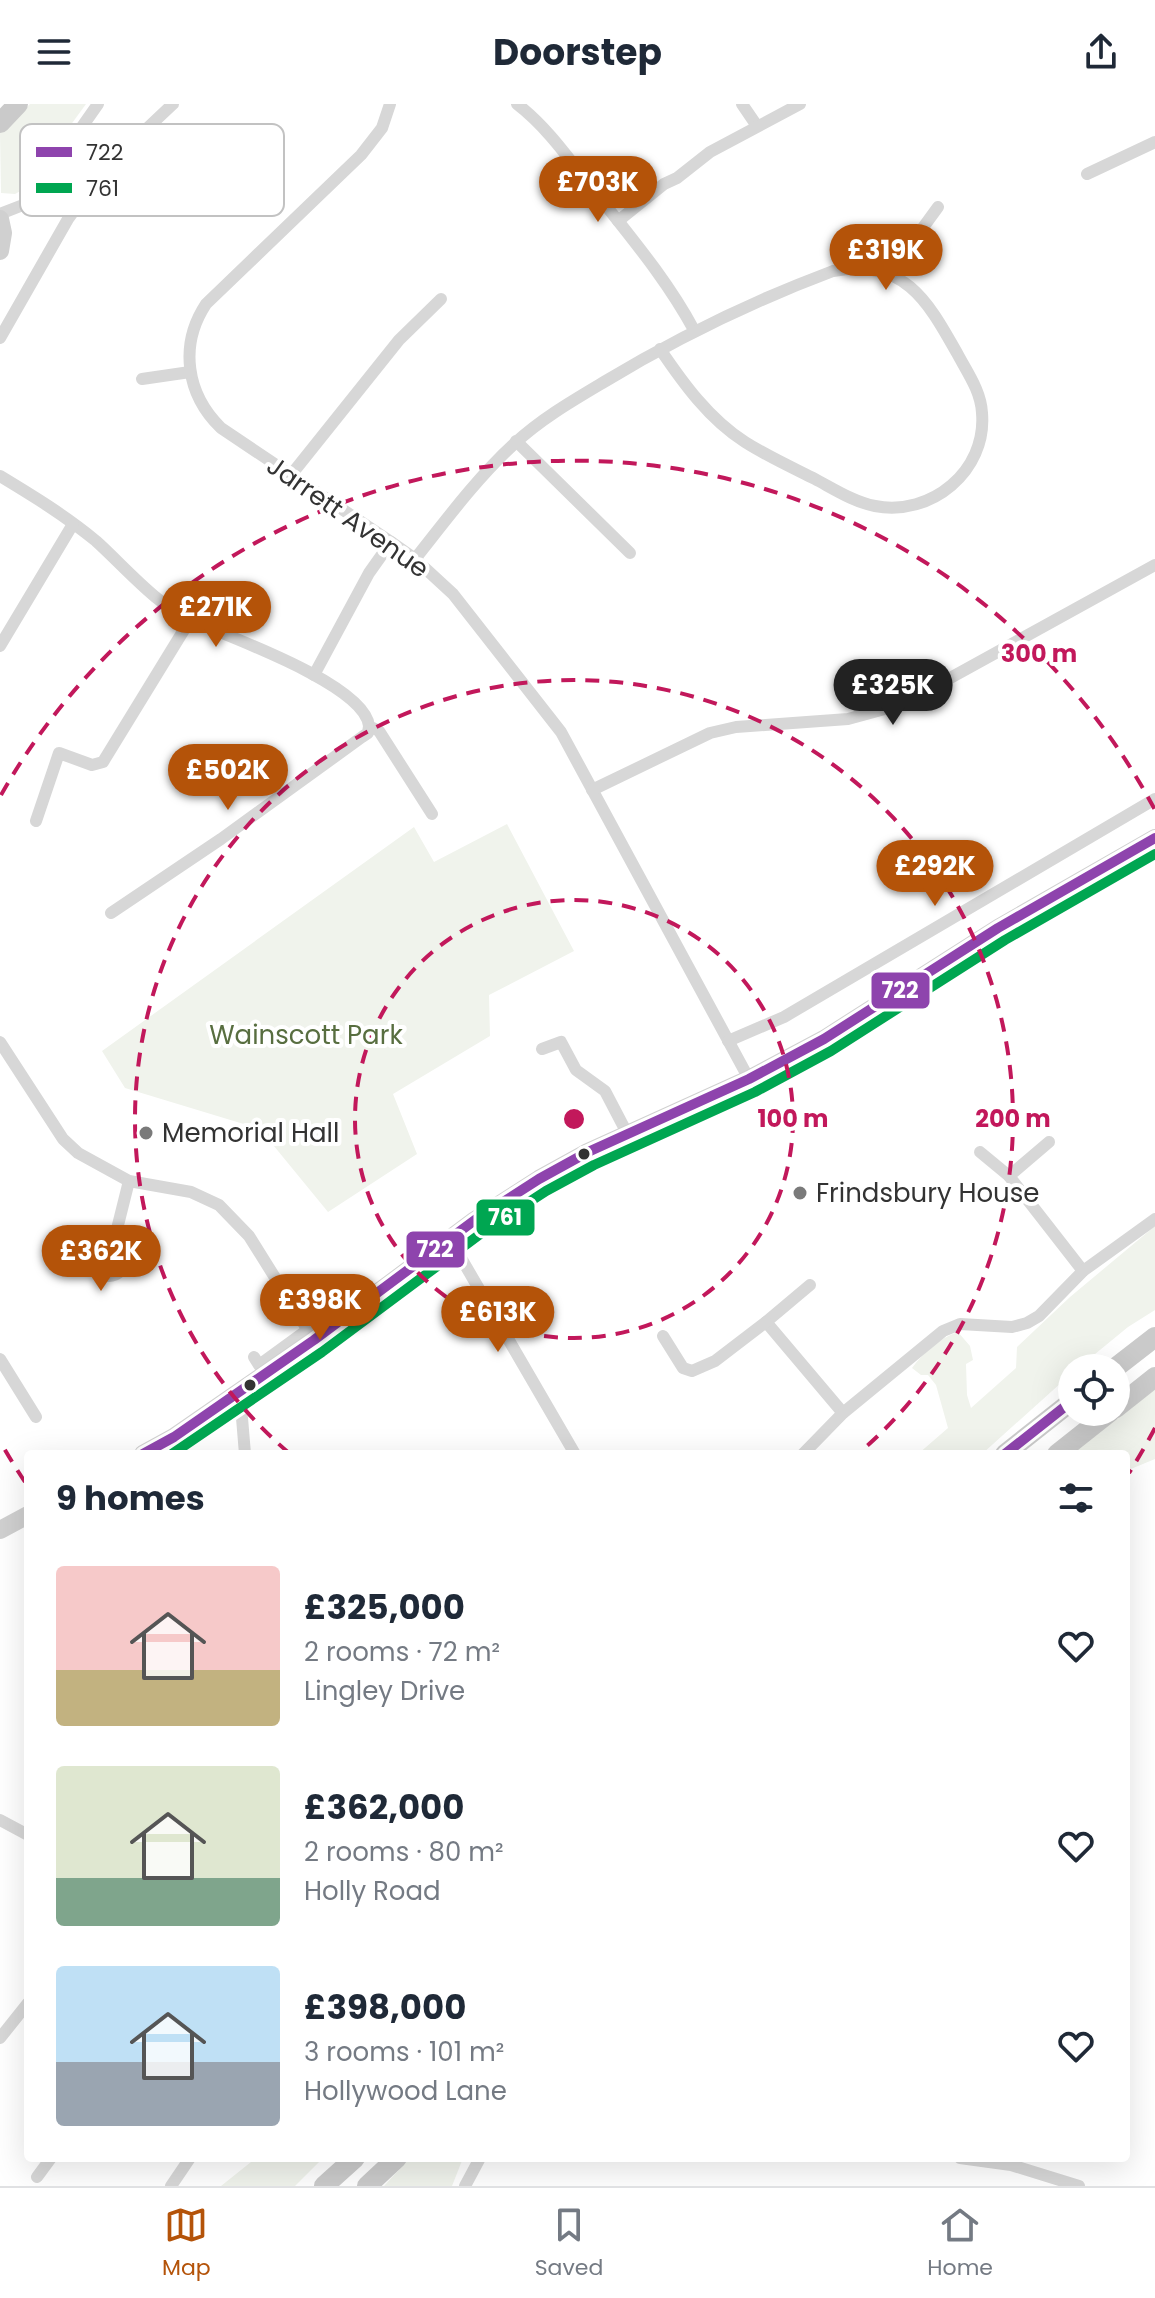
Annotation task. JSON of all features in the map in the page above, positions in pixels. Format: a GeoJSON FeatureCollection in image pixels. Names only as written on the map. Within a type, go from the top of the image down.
{"type":"FeatureCollection","features":[{"type":"Feature","properties":{"kind":"main road"},"geometry":{"type":"LineString","coordinates":[[0,123],[18,104]]}},
{"type":"Feature","properties":{"kind":"main road"},"geometry":{"type":"LineString","coordinates":[[0,217],[3,233],[0,251]]}},
{"type":"Feature","properties":{"kind":"main road"},"geometry":{"type":"LineString","coordinates":[[150,1450],[231,1398],[311,1335],[539,1179],[588,1152],[749,1079],[824,1039],[998,928],[1155,838]]}},
{"type":"Feature","properties":{"kind":"main road"},"geometry":{"type":"LineString","coordinates":[[1130,1356],[1155,1337]]}},
{"type":"Feature","properties":{"kind":"main road"},"geometry":{"type":"LineString","coordinates":[[1130,1397],[1155,1377]]}},
{"type":"Feature","properties":{"kind":"main road"},"geometry":{"type":"LineString","coordinates":[[1010,1450],[1058,1412]]}},
{"type":"Feature","properties":{"kind":"main road"},"geometry":{"type":"LineString","coordinates":[[1062,1450],[1092,1426]]}},
{"type":"Feature","properties":{"kind":"main road"},"geometry":{"type":"LineString","coordinates":[[0,1530],[24,1517]]}},
{"type":"Feature","properties":{"kind":"main road"},"geometry":{"type":"LineString","coordinates":[[324,2186],[351,2162]]}},
{"type":"Feature","properties":{"kind":"main road"},"geometry":{"type":"LineString","coordinates":[[367,2186],[393,2162]]}},
{"type":"Feature","properties":{"kind":"street"},"geometry":{"type":"LineString","coordinates":[[84,124],[98,104]]}},
{"type":"Feature","properties":{"kind":"street"},"geometry":{"type":"LineString","coordinates":[[152,124],[173,104]]}},
{"type":"Feature","properties":{"kind":"street","name":"Jarrett Avenue"},"geometry":{"type":"LineString","coordinates":[[390,104],[380,132],[361,155],[206,304],[190,340],[190,372],[197,397],[211,419],[231,436],[415,559],[453,594],[561,732],[749,1079]]}},
{"type":"Feature","properties":{"kind":"street"},"geometry":{"type":"LineString","coordinates":[[517,104],[550,136],[662,277],[694,330]]}},
{"type":"Feature","properties":{"kind":"street"},"geometry":{"type":"LineString","coordinates":[[742,104],[757,126]]}},
{"type":"Feature","properties":{"kind":"street"},"geometry":{"type":"LineString","coordinates":[[618,221],[710,152],[800,104]]}},
{"type":"Feature","properties":{"kind":"street"},"geometry":{"type":"LineString","coordinates":[[1087,174],[1155,142]]}},
{"type":"Feature","properties":{"kind":"street"},"geometry":{"type":"LineString","coordinates":[[0,217],[20,207]]}},
{"type":"Feature","properties":{"kind":"street"},"geometry":{"type":"LineString","coordinates":[[897,277],[914,240],[938,207]]}},
{"type":"Feature","properties":{"kind":"street"},"geometry":{"type":"LineString","coordinates":[[0,338],[70,216]]}},
{"type":"Feature","properties":{"kind":"street"},"geometry":{"type":"LineString","coordinates":[[415,559],[516,441],[559,409],[660,349],[694,330],[833,271],[862,268],[897,277],[927,302],[972,381],[982,406],[982,429],[970,464],[945,491],[923,502],[899,508],[863,503],[744,441],[694,396],[660,349]]}},
{"type":"Feature","properties":{"kind":"street"},"geometry":{"type":"LineString","coordinates":[[291,475],[399,340],[441,299]]}},
{"type":"Feature","properties":{"kind":"street"},"geometry":{"type":"LineString","coordinates":[[142,379],[190,372]]}},
{"type":"Feature","properties":{"kind":"street"},"geometry":{"type":"LineString","coordinates":[[516,441],[630,553]]}},
{"type":"Feature","properties":{"kind":"street"},"geometry":{"type":"LineString","coordinates":[[0,476],[44,502],[128,573],[190,620],[276,655],[337,688],[365,715],[369,726],[368,733],[221,839],[111,913]]}},
{"type":"Feature","properties":{"kind":"street"},"geometry":{"type":"LineString","coordinates":[[0,646],[73,524]]}},
{"type":"Feature","properties":{"kind":"street"},"geometry":{"type":"LineString","coordinates":[[314,675],[369,573],[391,542]]}},
{"type":"Feature","properties":{"kind":"street"},"geometry":{"type":"LineString","coordinates":[[592,790],[710,733],[736,727],[858,717],[915,699],[1155,565]]}},
{"type":"Feature","properties":{"kind":"street"},"geometry":{"type":"LineString","coordinates":[[36,821],[59,753],[92,765],[103,762],[190,620]]}},
{"type":"Feature","properties":{"kind":"street"},"geometry":{"type":"LineString","coordinates":[[369,726],[379,731],[432,814]]}},
{"type":"Feature","properties":{"kind":"street"},"geometry":{"type":"LineString","coordinates":[[728,1041],[784,1017],[1155,799]]}},
{"type":"Feature","properties":{"kind":"street"},"geometry":{"type":"LineString","coordinates":[[0,1042],[63,1139],[78,1153],[129,1181],[191,1192],[219,1205],[249,1236],[311,1335]]}},
{"type":"Feature","properties":{"kind":"street"},"geometry":{"type":"LineString","coordinates":[[542,1049],[561,1042],[576,1070],[605,1091],[628,1135]]}},
{"type":"Feature","properties":{"kind":"street"},"geometry":{"type":"LineString","coordinates":[[1009,1176],[1049,1142]]}},
{"type":"Feature","properties":{"kind":"street"},"geometry":{"type":"LineString","coordinates":[[980,1152],[1009,1176],[1083,1271]]}},
{"type":"Feature","properties":{"kind":"street"},"geometry":{"type":"LineString","coordinates":[[113,1245],[129,1181]]}},
{"type":"Feature","properties":{"kind":"street"},"geometry":{"type":"LineString","coordinates":[[807,1450],[843,1413],[943,1331],[960,1324],[1012,1327],[1027,1323],[1039,1316],[1083,1271],[1155,1219]]}},
{"type":"Feature","properties":{"kind":"street"},"geometry":{"type":"LineString","coordinates":[[450,1239],[573,1450]]}},
{"type":"Feature","properties":{"kind":"street"},"geometry":{"type":"LineString","coordinates":[[254,1357],[259,1365],[311,1335],[362,1290],[357,1283]]}},
{"type":"Feature","properties":{"kind":"street"},"geometry":{"type":"LineString","coordinates":[[663,1336],[683,1368],[692,1371],[715,1361],[810,1285]]}},
{"type":"Feature","properties":{"kind":"street"},"geometry":{"type":"LineString","coordinates":[[766,1322],[843,1413]]}},
{"type":"Feature","properties":{"kind":"street"},"geometry":{"type":"LineString","coordinates":[[0,1359],[36,1417]]}},
{"type":"Feature","properties":{"kind":"street"},"geometry":{"type":"LineString","coordinates":[[231,1398],[242,1418],[245,1450]]}},
{"type":"Feature","properties":{"kind":"street"},"geometry":{"type":"LineString","coordinates":[[0,1820],[24,1833]]}},
{"type":"Feature","properties":{"kind":"street"},"geometry":{"type":"LineString","coordinates":[[3,2029],[24,2007]]}},
{"type":"Feature","properties":{"kind":"street"},"geometry":{"type":"LineString","coordinates":[[37,2177],[48,2162]]}},
{"type":"Feature","properties":{"kind":"street"},"geometry":{"type":"LineString","coordinates":[[171,2186],[187,2162]]}},
{"type":"Feature","properties":{"kind":"street"},"geometry":{"type":"LineString","coordinates":[[465,2186],[478,2162]]}},
{"type":"Feature","properties":{"kind":"street"},"geometry":{"type":"LineString","coordinates":[[989,2162],[1011,2165],[1079,2186]]}},
{"type":"Feature","properties":{"kind":"green space"},"geometry":{"type":"Polygon","coordinates":[[[30,104],[86,104],[71,124],[20,124],[20,191],[15,194],[1,193],[0,133],[30,104]]]}},
{"type":"Feature","properties":{"kind":"green space","name":"Wainscott Park"},"geometry":{"type":"Polygon","coordinates":[[[507,824],[574,951],[489,995],[490,1036],[393,1094],[417,1154],[328,1212],[260,1129],[125,1088],[102,1051],[414,827],[434,862],[507,824]]]}},
{"type":"Feature","properties":{"kind":"green space"},"geometry":{"type":"Polygon","coordinates":[[[1155,1226],[1155,1310],[1095,1354],[1058,1354],[1058,1386],[986,1450],[923,1450],[948,1428],[936,1385],[928,1375],[921,1375],[912,1368],[927,1351],[958,1332],[970,1346],[973,1360],[966,1364],[967,1395],[971,1408],[1016,1368],[1017,1347],[1070,1297],[1155,1226]]]}},
{"type":"Feature","properties":{"kind":"green space"},"geometry":{"type":"Polygon","coordinates":[[[1155,1384],[1155,1459],[1130,1469],[1130,1450],[1073,1450],[1103,1426],[1130,1426],[1130,1404],[1155,1384]]]}},
{"type":"Feature","properties":{"kind":"green space"},"geometry":{"type":"Polygon","coordinates":[[[251,2162],[319,2162],[295,2186],[221,2186],[251,2162]]]}},
{"type":"Feature","properties":{"kind":"green space"},"geometry":{"type":"Polygon","coordinates":[[[406,2162],[461,2162],[452,2186],[384,2186],[406,2162]]]}},
{"type":"Feature","properties":{"kind":"transit line","name":"722"},"geometry":{"type":"LineString","coordinates":[[150,1450],[174,1437],[314,1340],[475,1220],[539,1179],[588,1152],[749,1079],[824,1039],[998,928],[1155,838]]}},
{"type":"Feature","properties":{"kind":"transit line","name":"761"},"geometry":{"type":"LineString","coordinates":[[178,1450],[322,1352],[483,1232],[546,1191],[594,1165],[755,1092],[831,1051],[1005,940],[1155,854]]}},
{"type":"Feature","properties":{"kind":"transit line","name":"722"},"geometry":{"type":"LineString","coordinates":[[1010,1450],[1058,1412]]}},
{"type":"Feature","properties":{"kind":"place","name":"Memorial Hall"},"geometry":{"type":"Point","coordinates":[146,1133]}},
{"type":"Feature","properties":{"kind":"place","name":"Frindsbury House"},"geometry":{"type":"Point","coordinates":[800,1193]}}]}
